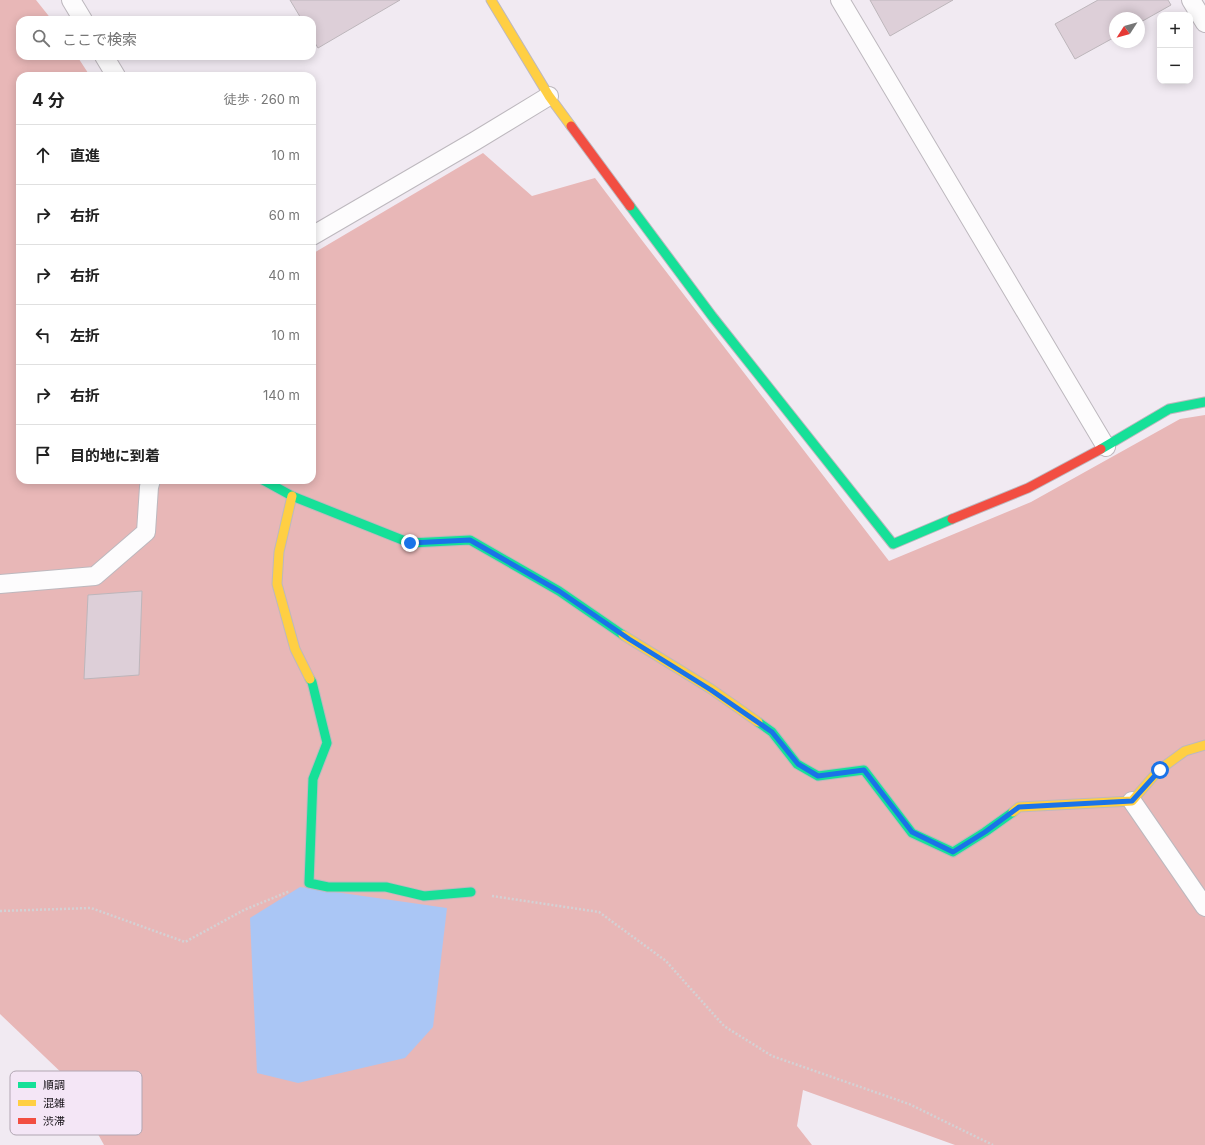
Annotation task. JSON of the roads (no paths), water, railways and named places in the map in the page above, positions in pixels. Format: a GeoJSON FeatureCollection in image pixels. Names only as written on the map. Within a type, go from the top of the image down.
{"type":"FeatureCollection","features":[{"type":"Feature","properties":{"kind":"street"},"geometry":{"type":"LineString","coordinates":[[71,0],[81,16]]}},
{"type":"Feature","properties":{"kind":"street"},"geometry":{"type":"LineString","coordinates":[[492,0],[549,96],[712,316],[893,544],[1028,488],[1106,447],[1169,409],[1205,402]]}},
{"type":"Feature","properties":{"kind":"street"},"geometry":{"type":"LineString","coordinates":[[840,0],[1106,447]]}},
{"type":"Feature","properties":{"kind":"street"},"geometry":{"type":"LineString","coordinates":[[1191,0],[1205,22]]}},
{"type":"Feature","properties":{"kind":"street"},"geometry":{"type":"LineString","coordinates":[[106,60],[114,72]]}},
{"type":"Feature","properties":{"kind":"street"},"geometry":{"type":"LineString","coordinates":[[316,234],[549,96]]}},
{"type":"Feature","properties":{"kind":"street"},"geometry":{"type":"LineString","coordinates":[[0,584],[95,576],[146,532],[150,484]]}},
{"type":"Feature","properties":{"kind":"street"},"geometry":{"type":"LineString","coordinates":[[270,484],[292,496],[410,543],[470,540],[559,591],[629,639],[711,690],[772,732],[798,764],[818,776],[864,770],[912,832],[953,852],[985,832],[1019,807],[1132,801],[1160,770],[1185,752],[1205,745]]}},
{"type":"Feature","properties":{"kind":"street"},"geometry":{"type":"LineString","coordinates":[[292,496],[279,552],[277,584],[295,649],[312,682],[327,743],[313,779],[309,883],[328,887],[386,887],[424,896],[471,892]]}},
{"type":"Feature","properties":{"kind":"street"},"geometry":{"type":"LineString","coordinates":[[1132,801],[1205,907]]}},
{"type":"Feature","properties":{"kind":"water"},"geometry":{"type":"Polygon","coordinates":[[[300,887],[447,908],[433,1027],[405,1058],[298,1083],[257,1073],[250,918],[300,887]]]}}]}
